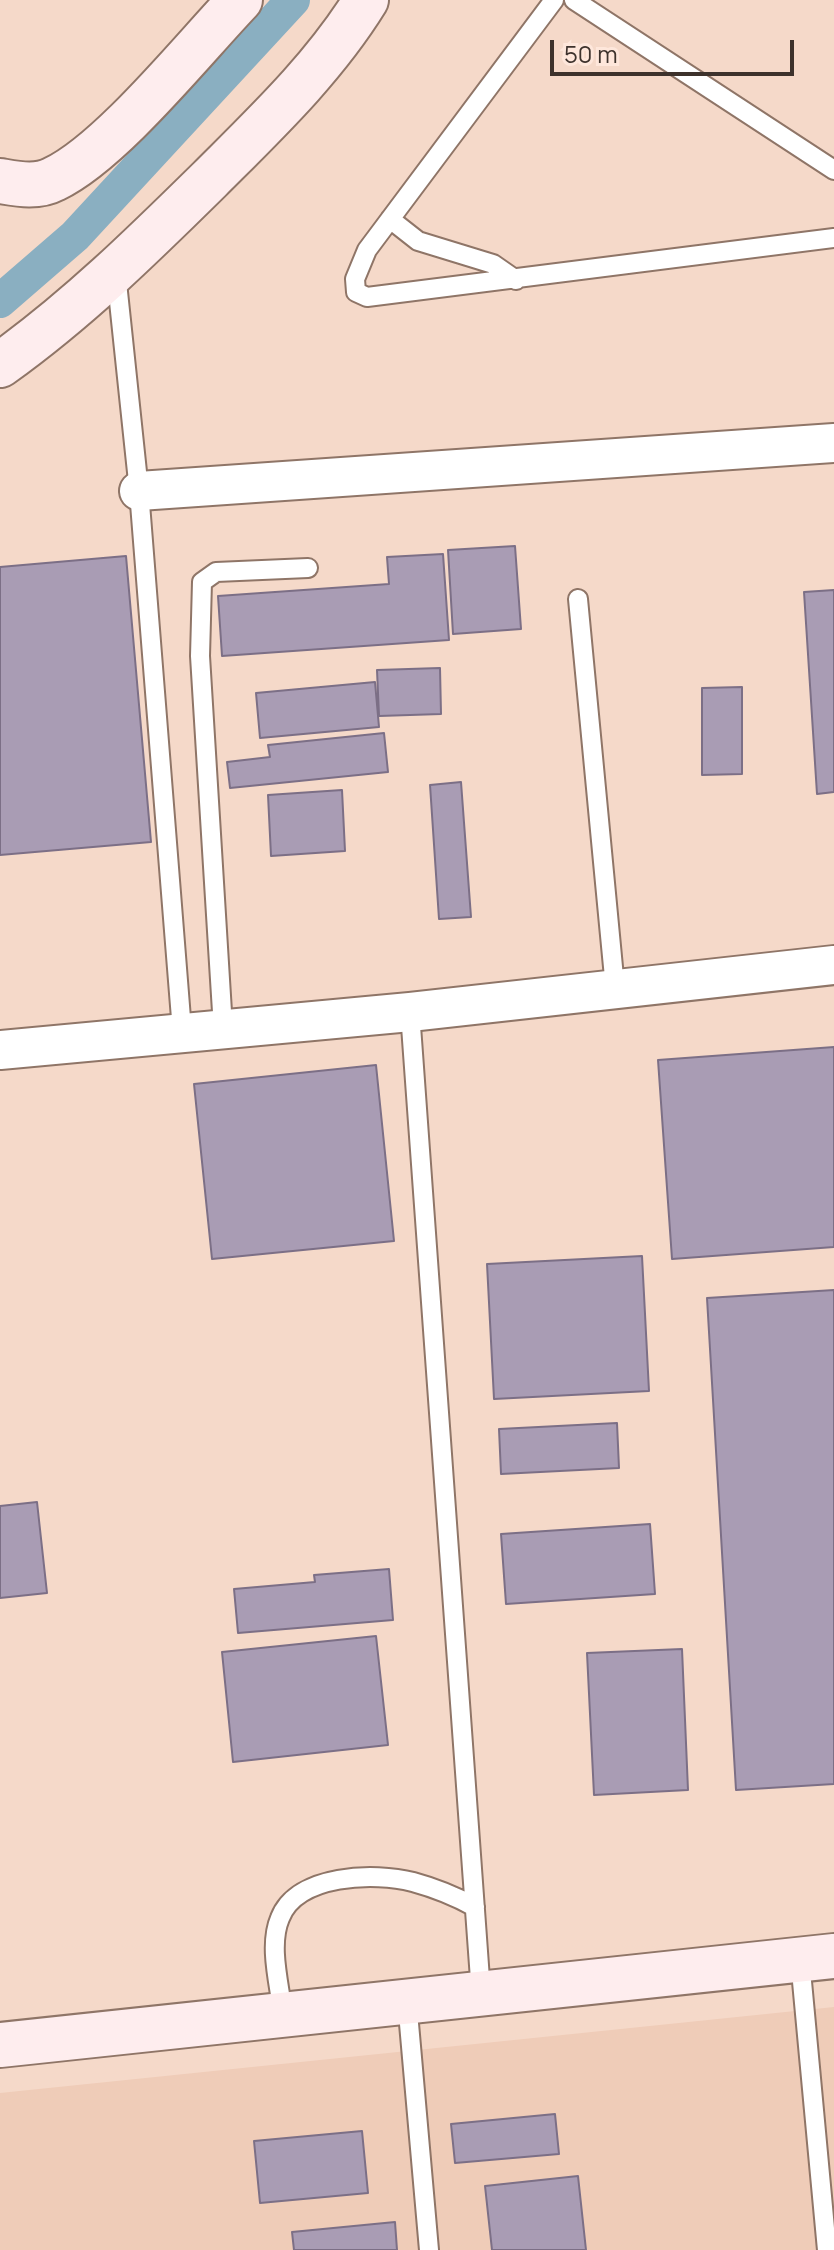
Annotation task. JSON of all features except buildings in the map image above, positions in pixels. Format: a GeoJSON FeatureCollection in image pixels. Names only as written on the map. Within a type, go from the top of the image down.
{"type":"FeatureCollection","features":[{"type":"Feature","properties":{"kind":"street"},"geometry":{"type":"LineString","coordinates":[[0,181],[40,184],[55,179],[90,155],[240,0]]}},
{"type":"Feature","properties":{"kind":"street"},"geometry":{"type":"LineString","coordinates":[[0,365],[50,329],[116,272],[291,99],[366,0]]}},
{"type":"Feature","properties":{"kind":"street"},"geometry":{"type":"LineString","coordinates":[[139,491],[834,443]]}},
{"type":"Feature","properties":{"kind":"street"},"geometry":{"type":"LineString","coordinates":[[0,1050],[410,1012],[834,965]]}},
{"type":"Feature","properties":{"kind":"street"},"geometry":{"type":"LineString","coordinates":[[0,2045],[817,1958]]}},
{"type":"Feature","properties":{"kind":"lane"},"geometry":{"type":"LineString","coordinates":[[554,0],[367,250],[355,279],[356,292],[367,297],[834,238]]}},
{"type":"Feature","properties":{"kind":"lane"},"geometry":{"type":"LineString","coordinates":[[574,0],[832,165]]}},
{"type":"Feature","properties":{"kind":"lane"},"geometry":{"type":"LineString","coordinates":[[390,219],[418,241],[493,264],[516,280]]}},
{"type":"Feature","properties":{"kind":"lane"},"geometry":{"type":"LineString","coordinates":[[116,272],[139,491],[182,1031]]}},
{"type":"Feature","properties":{"kind":"lane"},"geometry":{"type":"LineString","coordinates":[[223,1028],[200,656],[202,582],[216,572],[308,568]]}},
{"type":"Feature","properties":{"kind":"lane"},"geometry":{"type":"LineString","coordinates":[[578,599],[615,988]]}},
{"type":"Feature","properties":{"kind":"lane"},"geometry":{"type":"LineString","coordinates":[[410,1012],[481,1993]]}},
{"type":"Feature","properties":{"kind":"lane"},"geometry":{"type":"LineString","coordinates":[[283,2015],[277,1935],[280,1917],[296,1897],[316,1886],[364,1877],[410,1881],[451,1894],[475,1907]]}},
{"type":"Feature","properties":{"kind":"lane"},"geometry":{"type":"LineString","coordinates":[[817,1958],[827,2250]]}},
{"type":"Feature","properties":{"kind":"lane"},"geometry":{"type":"LineString","coordinates":[[407,2001],[429,2250]]}},
{"type":"Feature","properties":{"kind":"shaded area"},"geometry":{"type":"Polygon","coordinates":[[[834,2007],[834,2250],[0,2250],[0,2093],[834,2007]]]}},
{"type":"Feature","properties":{"kind":"waterway"},"geometry":{"type":"LineString","coordinates":[[0,301],[75,236],[293,0]]}}]}
